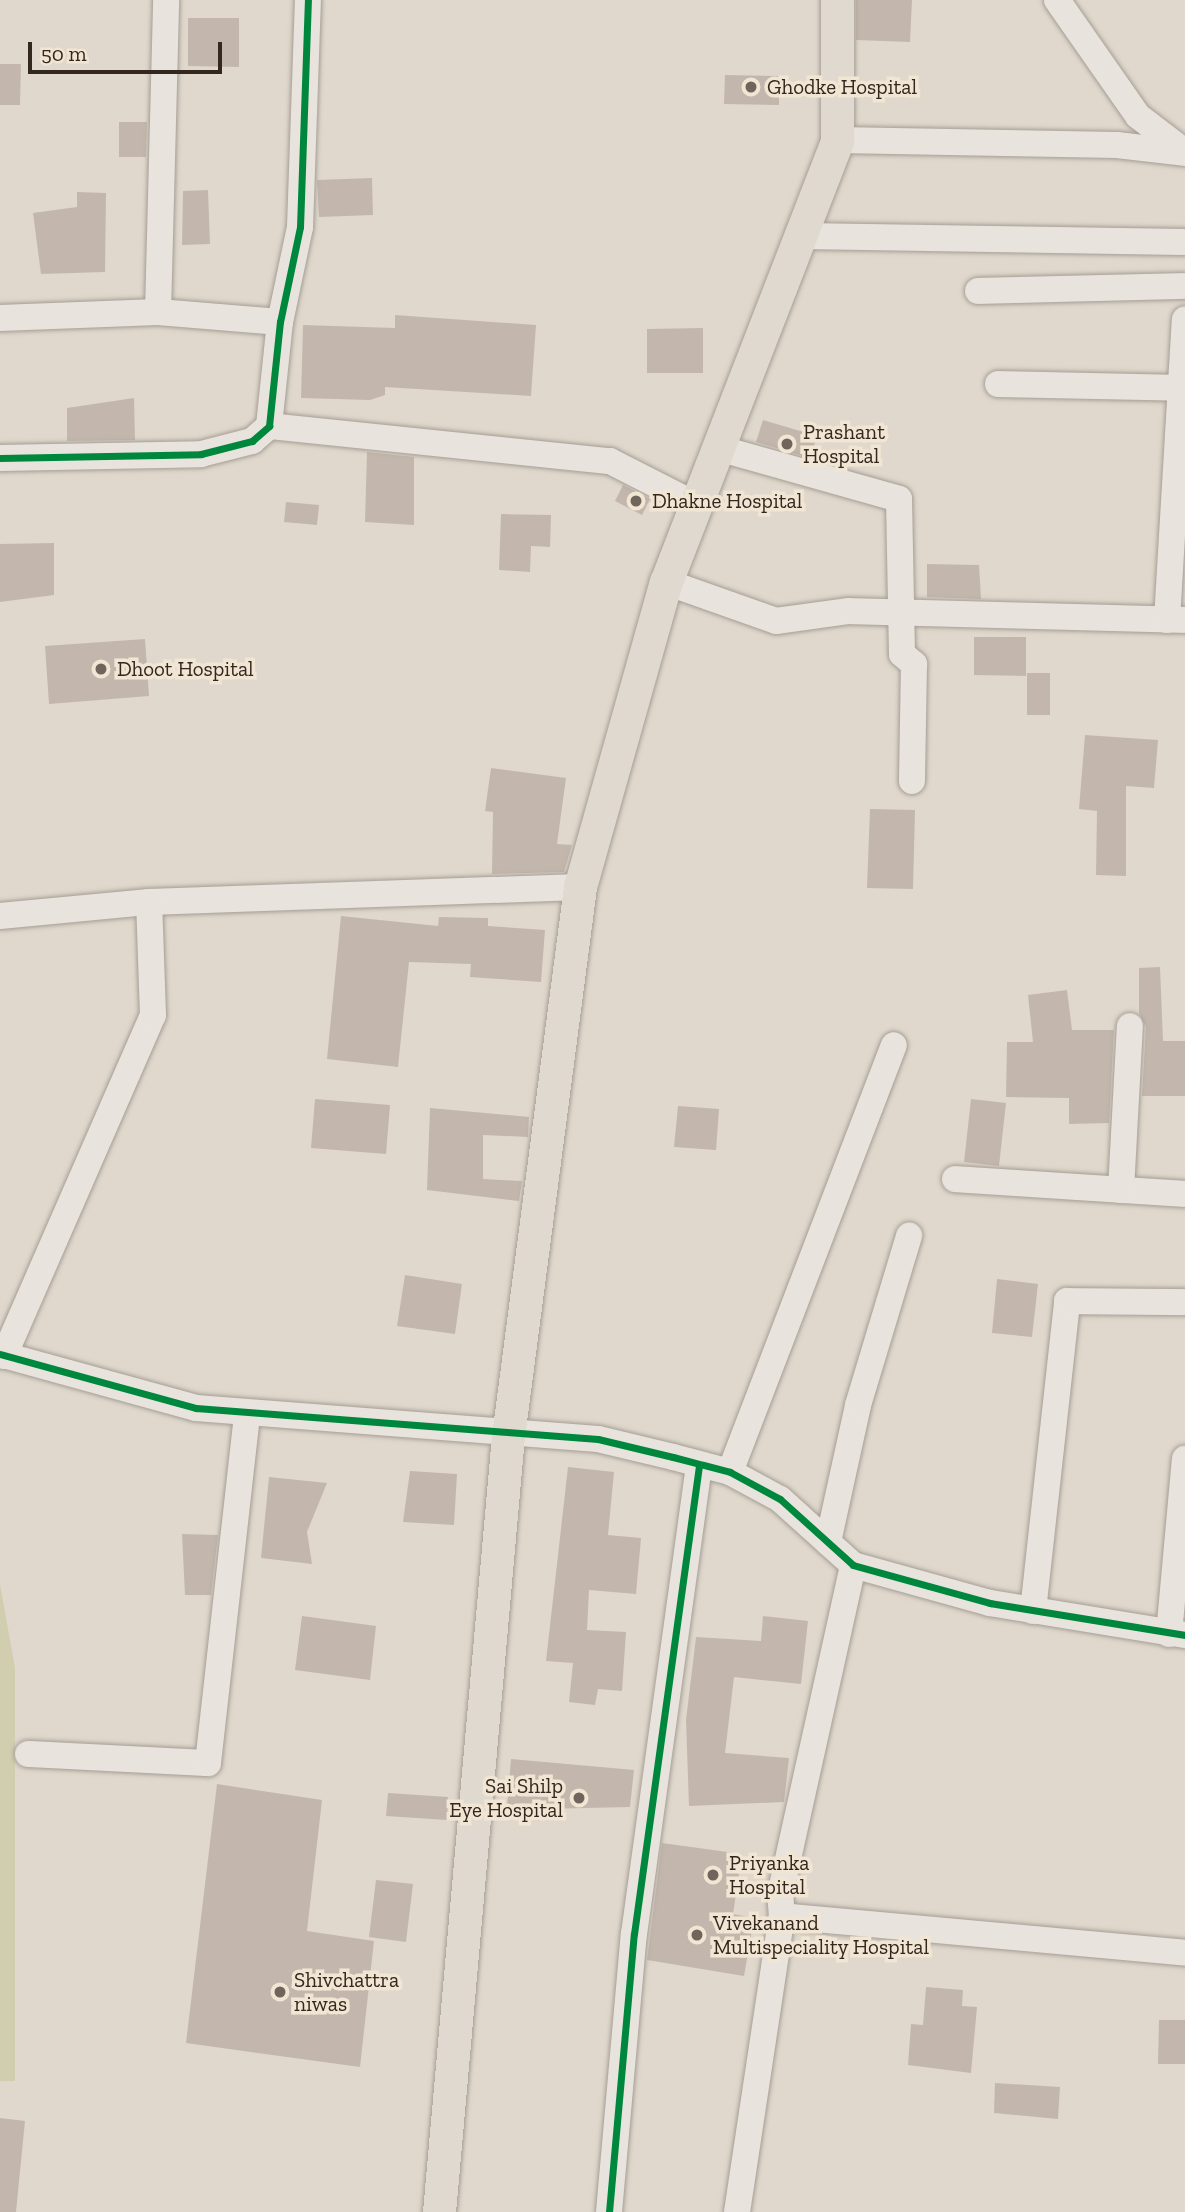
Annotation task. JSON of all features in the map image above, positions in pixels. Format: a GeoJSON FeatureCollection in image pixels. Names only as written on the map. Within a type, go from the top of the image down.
{"type":"FeatureCollection","features":[{"type":"Feature","properties":{"kind":"main road"},"geometry":{"type":"LineString","coordinates":[[439,2212],[508,1436],[580,887],[666,582],[837,140],[837,0]]}},
{"type":"Feature","properties":{"kind":"street"},"geometry":{"type":"LineString","coordinates":[[158,312],[166,0]]}},
{"type":"Feature","properties":{"kind":"street"},"geometry":{"type":"LineString","coordinates":[[0,458],[201,454],[251,441],[269,426],[280,322],[300,227],[308,0]]}},
{"type":"Feature","properties":{"kind":"street"},"geometry":{"type":"LineString","coordinates":[[1057,0],[1138,116],[1185,152]]}},
{"type":"Feature","properties":{"kind":"street"},"geometry":{"type":"LineString","coordinates":[[837,140],[1117,145],[1185,152]]}},
{"type":"Feature","properties":{"kind":"street"},"geometry":{"type":"LineString","coordinates":[[800,236],[1185,243]]}},
{"type":"Feature","properties":{"kind":"street"},"geometry":{"type":"LineString","coordinates":[[978,291],[1185,286]]}},
{"type":"Feature","properties":{"kind":"street"},"geometry":{"type":"LineString","coordinates":[[0,318],[158,312],[280,322]]}},
{"type":"Feature","properties":{"kind":"street"},"geometry":{"type":"LineString","coordinates":[[666,582],[776,621],[849,611],[1176,620],[1185,320]]}},
{"type":"Feature","properties":{"kind":"street"},"geometry":{"type":"LineString","coordinates":[[998,384],[1182,388]]}},
{"type":"Feature","properties":{"kind":"street"},"geometry":{"type":"LineString","coordinates":[[269,426],[610,461],[696,505]]}},
{"type":"Feature","properties":{"kind":"street"},"geometry":{"type":"LineString","coordinates":[[718,448],[899,499],[905,612],[902,654],[914,664],[912,781]]}},
{"type":"Feature","properties":{"kind":"street"},"geometry":{"type":"LineString","coordinates":[[0,916],[149,902],[580,887]]}},
{"type":"Feature","properties":{"kind":"street"},"geometry":{"type":"LineString","coordinates":[[149,902],[153,1015],[2,1355],[196,1408],[508,1436],[598,1439],[730,1472],[780,1499],[853,1565],[1033,1611],[1177,1634],[1185,1458]]}},
{"type":"Feature","properties":{"kind":"street"},"geometry":{"type":"LineString","coordinates":[[1121,1190],[1130,1026]]}},
{"type":"Feature","properties":{"kind":"street"},"geometry":{"type":"LineString","coordinates":[[730,1472],[894,1045]]}},
{"type":"Feature","properties":{"kind":"street"},"geometry":{"type":"LineString","coordinates":[[955,1179],[1185,1194]]}},
{"type":"Feature","properties":{"kind":"street"},"geometry":{"type":"LineString","coordinates":[[828,1542],[858,1405],[909,1236]]}},
{"type":"Feature","properties":{"kind":"street"},"geometry":{"type":"LineString","coordinates":[[1033,1611],[1067,1301],[1185,1302]]}},
{"type":"Feature","properties":{"kind":"street"},"geometry":{"type":"LineString","coordinates":[[28,1755],[208,1763],[247,1413]]}},
{"type":"Feature","properties":{"kind":"street"},"geometry":{"type":"LineString","coordinates":[[609,2212],[634,1934],[699,1464]]}},
{"type":"Feature","properties":{"kind":"street"},"geometry":{"type":"LineString","coordinates":[[737,2212],[782,1916],[780,1895],[853,1565]]}},
{"type":"Feature","properties":{"kind":"street"},"geometry":{"type":"LineString","coordinates":[[782,1916],[1185,1953]]}},
{"type":"Feature","properties":{"kind":"shaded area"},"geometry":{"type":"Polygon","coordinates":[[[0,1584],[15,1668],[15,2081],[0,2081],[0,1584]]]}},
{"type":"Feature","properties":{"kind":"building"},"geometry":{"type":"Polygon","coordinates":[[[856,0],[912,0],[910,42],[856,40],[856,0]]]}},
{"type":"Feature","properties":{"kind":"building"},"geometry":{"type":"Polygon","coordinates":[[[188,18],[239,18],[239,67],[188,66],[188,18]]]}},
{"type":"Feature","properties":{"kind":"building"},"geometry":{"type":"Polygon","coordinates":[[[0,64],[21,64],[20,105],[0,105],[0,64]]]}},
{"type":"Feature","properties":{"kind":"building"},"geometry":{"type":"Polygon","coordinates":[[[725,75],[779,76],[779,105],[724,104],[725,75]]]}},
{"type":"Feature","properties":{"kind":"building"},"geometry":{"type":"Polygon","coordinates":[[[119,122],[147,122],[146,157],[119,157],[119,122]]]}},
{"type":"Feature","properties":{"kind":"building"},"geometry":{"type":"Polygon","coordinates":[[[372,178],[373,215],[319,217],[317,180],[372,178]]]}},
{"type":"Feature","properties":{"kind":"building"},"geometry":{"type":"Polygon","coordinates":[[[208,190],[210,244],[182,245],[183,191],[208,190]]]}},
{"type":"Feature","properties":{"kind":"building"},"geometry":{"type":"Polygon","coordinates":[[[77,192],[106,193],[105,272],[41,274],[33,213],[77,207],[77,192]]]}},
{"type":"Feature","properties":{"kind":"building"},"geometry":{"type":"Polygon","coordinates":[[[395,315],[536,325],[531,396],[385,387],[385,395],[370,400],[301,398],[303,325],[395,328],[395,315]]]}},
{"type":"Feature","properties":{"kind":"building"},"geometry":{"type":"Polygon","coordinates":[[[703,328],[703,373],[647,373],[647,329],[703,328]]]}},
{"type":"Feature","properties":{"kind":"building"},"geometry":{"type":"Polygon","coordinates":[[[134,398],[135,440],[67,441],[67,408],[134,398]]]}},
{"type":"Feature","properties":{"kind":"building"},"geometry":{"type":"Polygon","coordinates":[[[763,420],[817,436],[810,458],[756,442],[763,420]]]}},
{"type":"Feature","properties":{"kind":"building"},"geometry":{"type":"Polygon","coordinates":[[[367,452],[414,457],[414,525],[365,522],[367,452]]]}},
{"type":"Feature","properties":{"kind":"building"},"geometry":{"type":"Polygon","coordinates":[[[623,485],[650,499],[642,515],[615,501],[623,485]]]}},
{"type":"Feature","properties":{"kind":"building"},"geometry":{"type":"Polygon","coordinates":[[[286,502],[319,505],[317,525],[284,522],[286,502]]]}},
{"type":"Feature","properties":{"kind":"building"},"geometry":{"type":"Polygon","coordinates":[[[501,514],[551,515],[550,547],[531,546],[530,572],[499,570],[501,514]]]}},
{"type":"Feature","properties":{"kind":"building"},"geometry":{"type":"Polygon","coordinates":[[[54,543],[54,595],[0,602],[0,544],[54,543]]]}},
{"type":"Feature","properties":{"kind":"building"},"geometry":{"type":"Polygon","coordinates":[[[927,564],[979,565],[981,599],[927,597],[927,564]]]}},
{"type":"Feature","properties":{"kind":"building"},"geometry":{"type":"Polygon","coordinates":[[[974,637],[1026,637],[1026,676],[974,675],[974,637]]]}},
{"type":"Feature","properties":{"kind":"building"},"geometry":{"type":"Polygon","coordinates":[[[145,639],[149,696],[49,704],[45,646],[145,639]]]}},
{"type":"Feature","properties":{"kind":"building"},"geometry":{"type":"Polygon","coordinates":[[[1027,673],[1050,673],[1050,715],[1027,715],[1027,673]]]}},
{"type":"Feature","properties":{"kind":"building"},"geometry":{"type":"Polygon","coordinates":[[[1085,735],[1158,740],[1154,788],[1126,786],[1126,876],[1096,875],[1097,811],[1079,809],[1085,735]]]}},
{"type":"Feature","properties":{"kind":"building"},"geometry":{"type":"Polygon","coordinates":[[[491,768],[566,778],[557,844],[572,845],[564,872],[492,874],[493,812],[485,811],[491,768]]]}},
{"type":"Feature","properties":{"kind":"building"},"geometry":{"type":"Polygon","coordinates":[[[870,809],[915,810],[913,889],[867,888],[870,809]]]}},
{"type":"Feature","properties":{"kind":"building"},"geometry":{"type":"Polygon","coordinates":[[[341,916],[438,926],[439,917],[488,918],[488,926],[545,930],[541,982],[470,977],[471,964],[409,962],[398,1067],[327,1059],[341,916]]]}},
{"type":"Feature","properties":{"kind":"building"},"geometry":{"type":"Polygon","coordinates":[[[1160,967],[1163,1041],[1185,1041],[1185,1096],[1142,1096],[1146,1027],[1139,1013],[1139,968],[1160,967]]]}},
{"type":"Feature","properties":{"kind":"building"},"geometry":{"type":"Polygon","coordinates":[[[1067,990],[1072,1030],[1114,1030],[1109,1123],[1069,1124],[1069,1098],[1006,1097],[1007,1042],[1033,1042],[1028,995],[1067,990]]]}},
{"type":"Feature","properties":{"kind":"building"},"geometry":{"type":"Polygon","coordinates":[[[315,1099],[390,1105],[386,1154],[311,1148],[315,1099]]]}},
{"type":"Feature","properties":{"kind":"building"},"geometry":{"type":"Polygon","coordinates":[[[971,1099],[1006,1103],[999,1166],[964,1162],[971,1099]]]}},
{"type":"Feature","properties":{"kind":"building"},"geometry":{"type":"Polygon","coordinates":[[[678,1106],[719,1109],[716,1150],[674,1147],[678,1106]]]}},
{"type":"Feature","properties":{"kind":"building"},"geometry":{"type":"Polygon","coordinates":[[[430,1108],[529,1117],[528,1137],[483,1135],[483,1179],[522,1181],[519,1201],[427,1190],[430,1108]]]}},
{"type":"Feature","properties":{"kind":"building"},"geometry":{"type":"Polygon","coordinates":[[[405,1275],[462,1284],[455,1334],[397,1326],[405,1275]]]}},
{"type":"Feature","properties":{"kind":"building"},"geometry":{"type":"Polygon","coordinates":[[[997,1279],[1038,1284],[1032,1337],[992,1333],[997,1279]]]}},
{"type":"Feature","properties":{"kind":"building"},"geometry":{"type":"Polygon","coordinates":[[[568,1467],[614,1472],[608,1535],[641,1538],[636,1594],[589,1590],[587,1630],[626,1632],[622,1691],[598,1689],[595,1705],[569,1702],[573,1663],[546,1661],[568,1467]]]}},
{"type":"Feature","properties":{"kind":"building"},"geometry":{"type":"Polygon","coordinates":[[[410,1471],[457,1474],[454,1525],[403,1522],[410,1471]]]}},
{"type":"Feature","properties":{"kind":"building"},"geometry":{"type":"Polygon","coordinates":[[[269,1477],[327,1483],[307,1532],[312,1564],[261,1558],[269,1477]]]}},
{"type":"Feature","properties":{"kind":"building"},"geometry":{"type":"Polygon","coordinates":[[[182,1534],[218,1535],[211,1595],[185,1595],[182,1534]]]}},
{"type":"Feature","properties":{"kind":"building"},"geometry":{"type":"Polygon","coordinates":[[[302,1616],[376,1626],[370,1680],[295,1670],[302,1616]]]}},
{"type":"Feature","properties":{"kind":"building"},"geometry":{"type":"Polygon","coordinates":[[[763,1616],[808,1621],[801,1684],[734,1677],[725,1753],[789,1758],[784,1802],[689,1806],[686,1720],[696,1637],[761,1641],[763,1616]]]}},
{"type":"Feature","properties":{"kind":"building"},"geometry":{"type":"Polygon","coordinates":[[[511,1759],[634,1770],[630,1807],[541,1809],[540,1821],[506,1818],[511,1759]]]}},
{"type":"Feature","properties":{"kind":"building","name":"Shivchattra niwas"},"geometry":{"type":"Polygon","coordinates":[[[217,1784],[322,1800],[307,1931],[374,1941],[360,2067],[186,2043],[217,1784]]]}},
{"type":"Feature","properties":{"kind":"building"},"geometry":{"type":"Polygon","coordinates":[[[388,1793],[448,1797],[447,1820],[386,1816],[388,1793]]]}},
{"type":"Feature","properties":{"kind":"building"},"geometry":{"type":"Polygon","coordinates":[[[662,1843],[742,1854],[733,1914],[754,1918],[744,1976],[647,1960],[662,1843]]]}},
{"type":"Feature","properties":{"kind":"building"},"geometry":{"type":"Polygon","coordinates":[[[376,1880],[413,1884],[406,1942],[369,1937],[376,1880]]]}},
{"type":"Feature","properties":{"kind":"building"},"geometry":{"type":"Polygon","coordinates":[[[926,1987],[963,1990],[962,2006],[977,2007],[971,2073],[908,2065],[911,2024],[923,2025],[926,1987]]]}},
{"type":"Feature","properties":{"kind":"building"},"geometry":{"type":"Polygon","coordinates":[[[1159,2020],[1185,2020],[1185,2064],[1158,2064],[1159,2020]]]}},
{"type":"Feature","properties":{"kind":"building"},"geometry":{"type":"Polygon","coordinates":[[[995,2083],[1060,2087],[1058,2119],[994,2113],[995,2083]]]}},
{"type":"Feature","properties":{"kind":"building"},"geometry":{"type":"Polygon","coordinates":[[[0,2118],[25,2121],[16,2212],[0,2212],[0,2118]]]}},
{"type":"Feature","properties":{"kind":"cycle path"},"geometry":{"type":"LineString","coordinates":[[0,458],[201,454],[252,441],[269,426],[280,322],[300,227],[308,0]]}},
{"type":"Feature","properties":{"kind":"cycle path"},"geometry":{"type":"LineString","coordinates":[[0,1354],[196,1408],[598,1439],[730,1472],[780,1499],[853,1565],[990,1603],[1185,1635]]}},
{"type":"Feature","properties":{"kind":"cycle path"},"geometry":{"type":"LineString","coordinates":[[609,2212],[634,1934],[699,1464]]}},
{"type":"Feature","properties":{"kind":"place","name":"Ghodke Hospital"},"geometry":{"type":"Point","coordinates":[751,87]}},
{"type":"Feature","properties":{"kind":"place","name":"Prashant Hospital"},"geometry":{"type":"Point","coordinates":[787,444]}},
{"type":"Feature","properties":{"kind":"place","name":"Dhakne Hospital"},"geometry":{"type":"Point","coordinates":[636,501]}},
{"type":"Feature","properties":{"kind":"place","name":"Dhoot Hospital"},"geometry":{"type":"Point","coordinates":[101,669]}},
{"type":"Feature","properties":{"kind":"place","name":"Sai Shilp Eye Hospital"},"geometry":{"type":"Point","coordinates":[579,1798]}},
{"type":"Feature","properties":{"kind":"place","name":"Priyanka Hospital"},"geometry":{"type":"Point","coordinates":[713,1875]}},
{"type":"Feature","properties":{"kind":"place","name":"Vivekanand Multispeciality Hospital"},"geometry":{"type":"Point","coordinates":[697,1935]}},
{"type":"Feature","properties":{"kind":"place","name":"Shivchattra niwas"},"geometry":{"type":"Point","coordinates":[280,1992]}}]}
